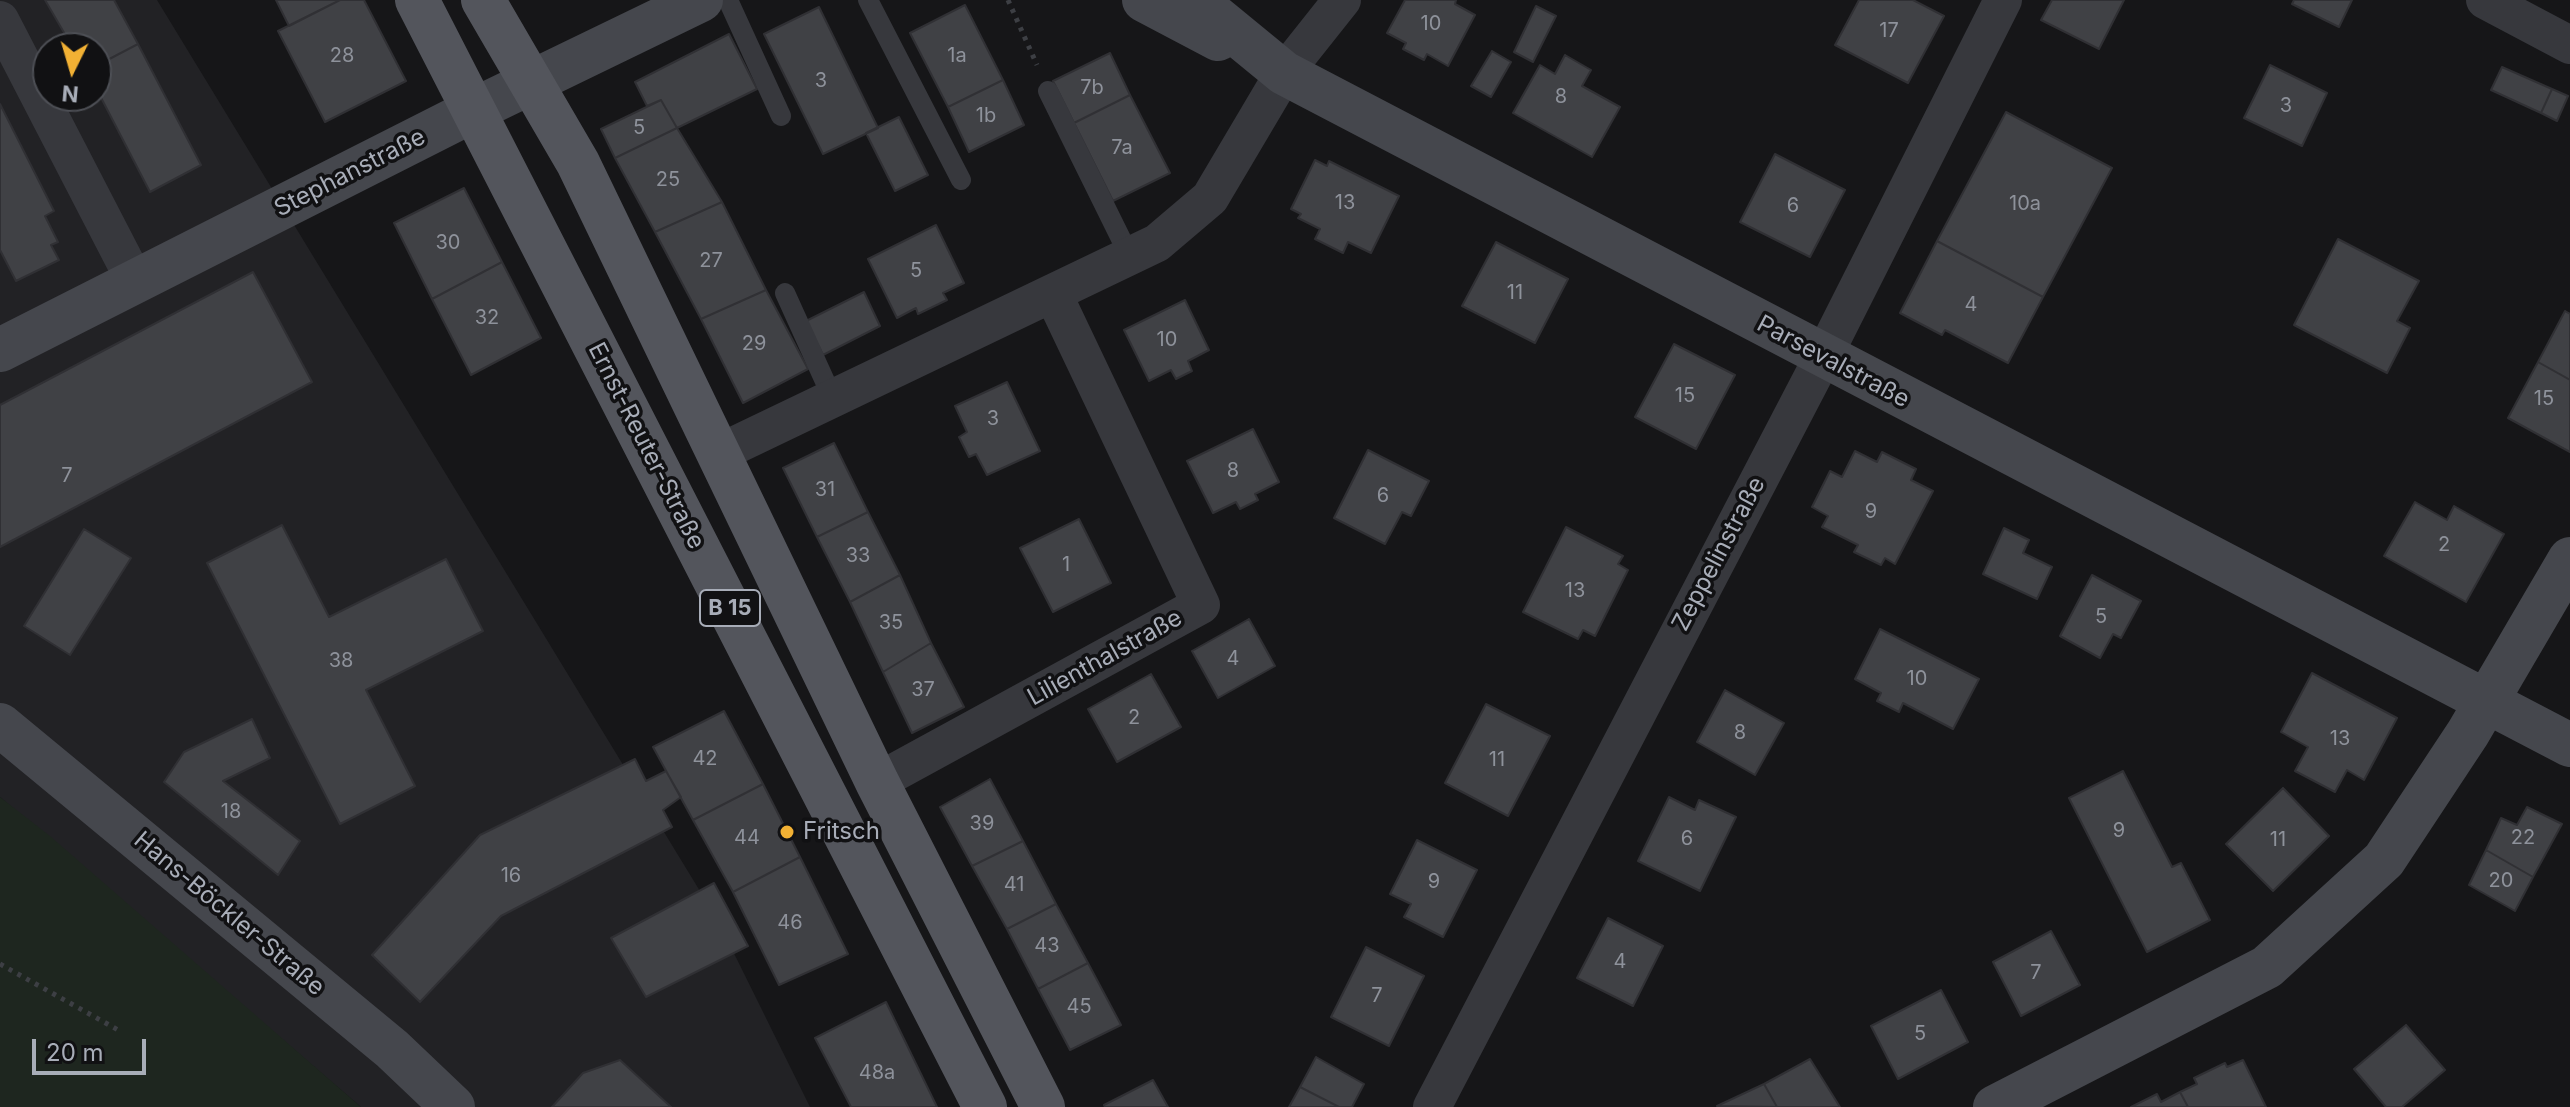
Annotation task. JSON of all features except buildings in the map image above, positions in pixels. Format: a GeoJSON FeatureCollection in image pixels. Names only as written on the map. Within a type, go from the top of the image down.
{"type":"FeatureCollection","features":[{"type":"Feature","properties":{"kind":"main road","name":"Ernst-Reuter-Straße"},"geometry":{"type":"LineString","coordinates":[[417,0],[985,1107]]}},
{"type":"Feature","properties":{"kind":"main road","name":"B 15"},"geometry":{"type":"LineString","coordinates":[[483,0],[578,163],[877,782],[1043,1107]]}},
{"type":"Feature","properties":{"kind":"main road","name":"Stephanstraße"},"geometry":{"type":"LineString","coordinates":[[0,350],[474,110],[701,0]]}},
{"type":"Feature","properties":{"kind":"main road"},"geometry":{"type":"LineString","coordinates":[[1144,0],[1284,73]]}},
{"type":"Feature","properties":{"kind":"main road","name":"Parsevalstraße"},"geometry":{"type":"LineString","coordinates":[[1195,0],[1284,73],[2570,745]]}},
{"type":"Feature","properties":{"kind":"main road"},"geometry":{"type":"LineString","coordinates":[[1995,1107],[2267,967],[2384,860],[2487,701],[2570,559]]}},
{"type":"Feature","properties":{"kind":"main road","name":"Hans-Böckler-Straße"},"geometry":{"type":"LineString","coordinates":[[0,725],[392,1049],[453,1107]]}},
{"type":"Feature","properties":{"kind":"street"},"geometry":{"type":"LineString","coordinates":[[719,453],[1054,296],[1157,243],[1210,198],[1284,73],[1342,0]]}},
{"type":"Feature","properties":{"kind":"street","name":"Zeppelinstraße"},"geometry":{"type":"LineString","coordinates":[[1432,1107],[1823,357],[2003,0]]}},
{"type":"Feature","properties":{"kind":"street"},"geometry":{"type":"LineString","coordinates":[[2485,0],[2570,45]]}},
{"type":"Feature","properties":{"kind":"street"},"geometry":{"type":"LineString","coordinates":[[0,20],[136,283]]}},
{"type":"Feature","properties":{"kind":"street","name":"Lilienthalstraße"},"geometry":{"type":"LineString","coordinates":[[877,782],[1201,605],[1054,296]]}},
{"type":"Feature","properties":{"kind":"lane"},"geometry":{"type":"LineString","coordinates":[[728,0],[781,116]]}},
{"type":"Feature","properties":{"kind":"lane"},"geometry":{"type":"LineString","coordinates":[[868,0],[961,180]]}},
{"type":"Feature","properties":{"kind":"lane"},"geometry":{"type":"LineString","coordinates":[[1048,91],[1130,257]]}},
{"type":"Feature","properties":{"kind":"lane"},"geometry":{"type":"LineString","coordinates":[[785,293],[833,399]]}},
{"type":"Feature","properties":{"kind":"path"},"geometry":{"type":"LineString","coordinates":[[1008,0],[1048,91]]}},
{"type":"Feature","properties":{"kind":"path"},"geometry":{"type":"LineString","coordinates":[[0,964],[120,1031]]}},
{"type":"Feature","properties":{"kind":"shaded area"},"geometry":{"type":"Polygon","coordinates":[[[0,0],[157,0],[717,919],[810,1107],[361,1107],[0,797],[0,0]]]}},
{"type":"Feature","properties":{"kind":"shaded area"},"geometry":{"type":"Polygon","coordinates":[[[0,797],[50,836],[361,1107],[0,1107],[0,797]]]}},
{"type":"Feature","properties":{"kind":"place","name":"Fritsch"},"geometry":{"type":"Point","coordinates":[787,832]}}]}
